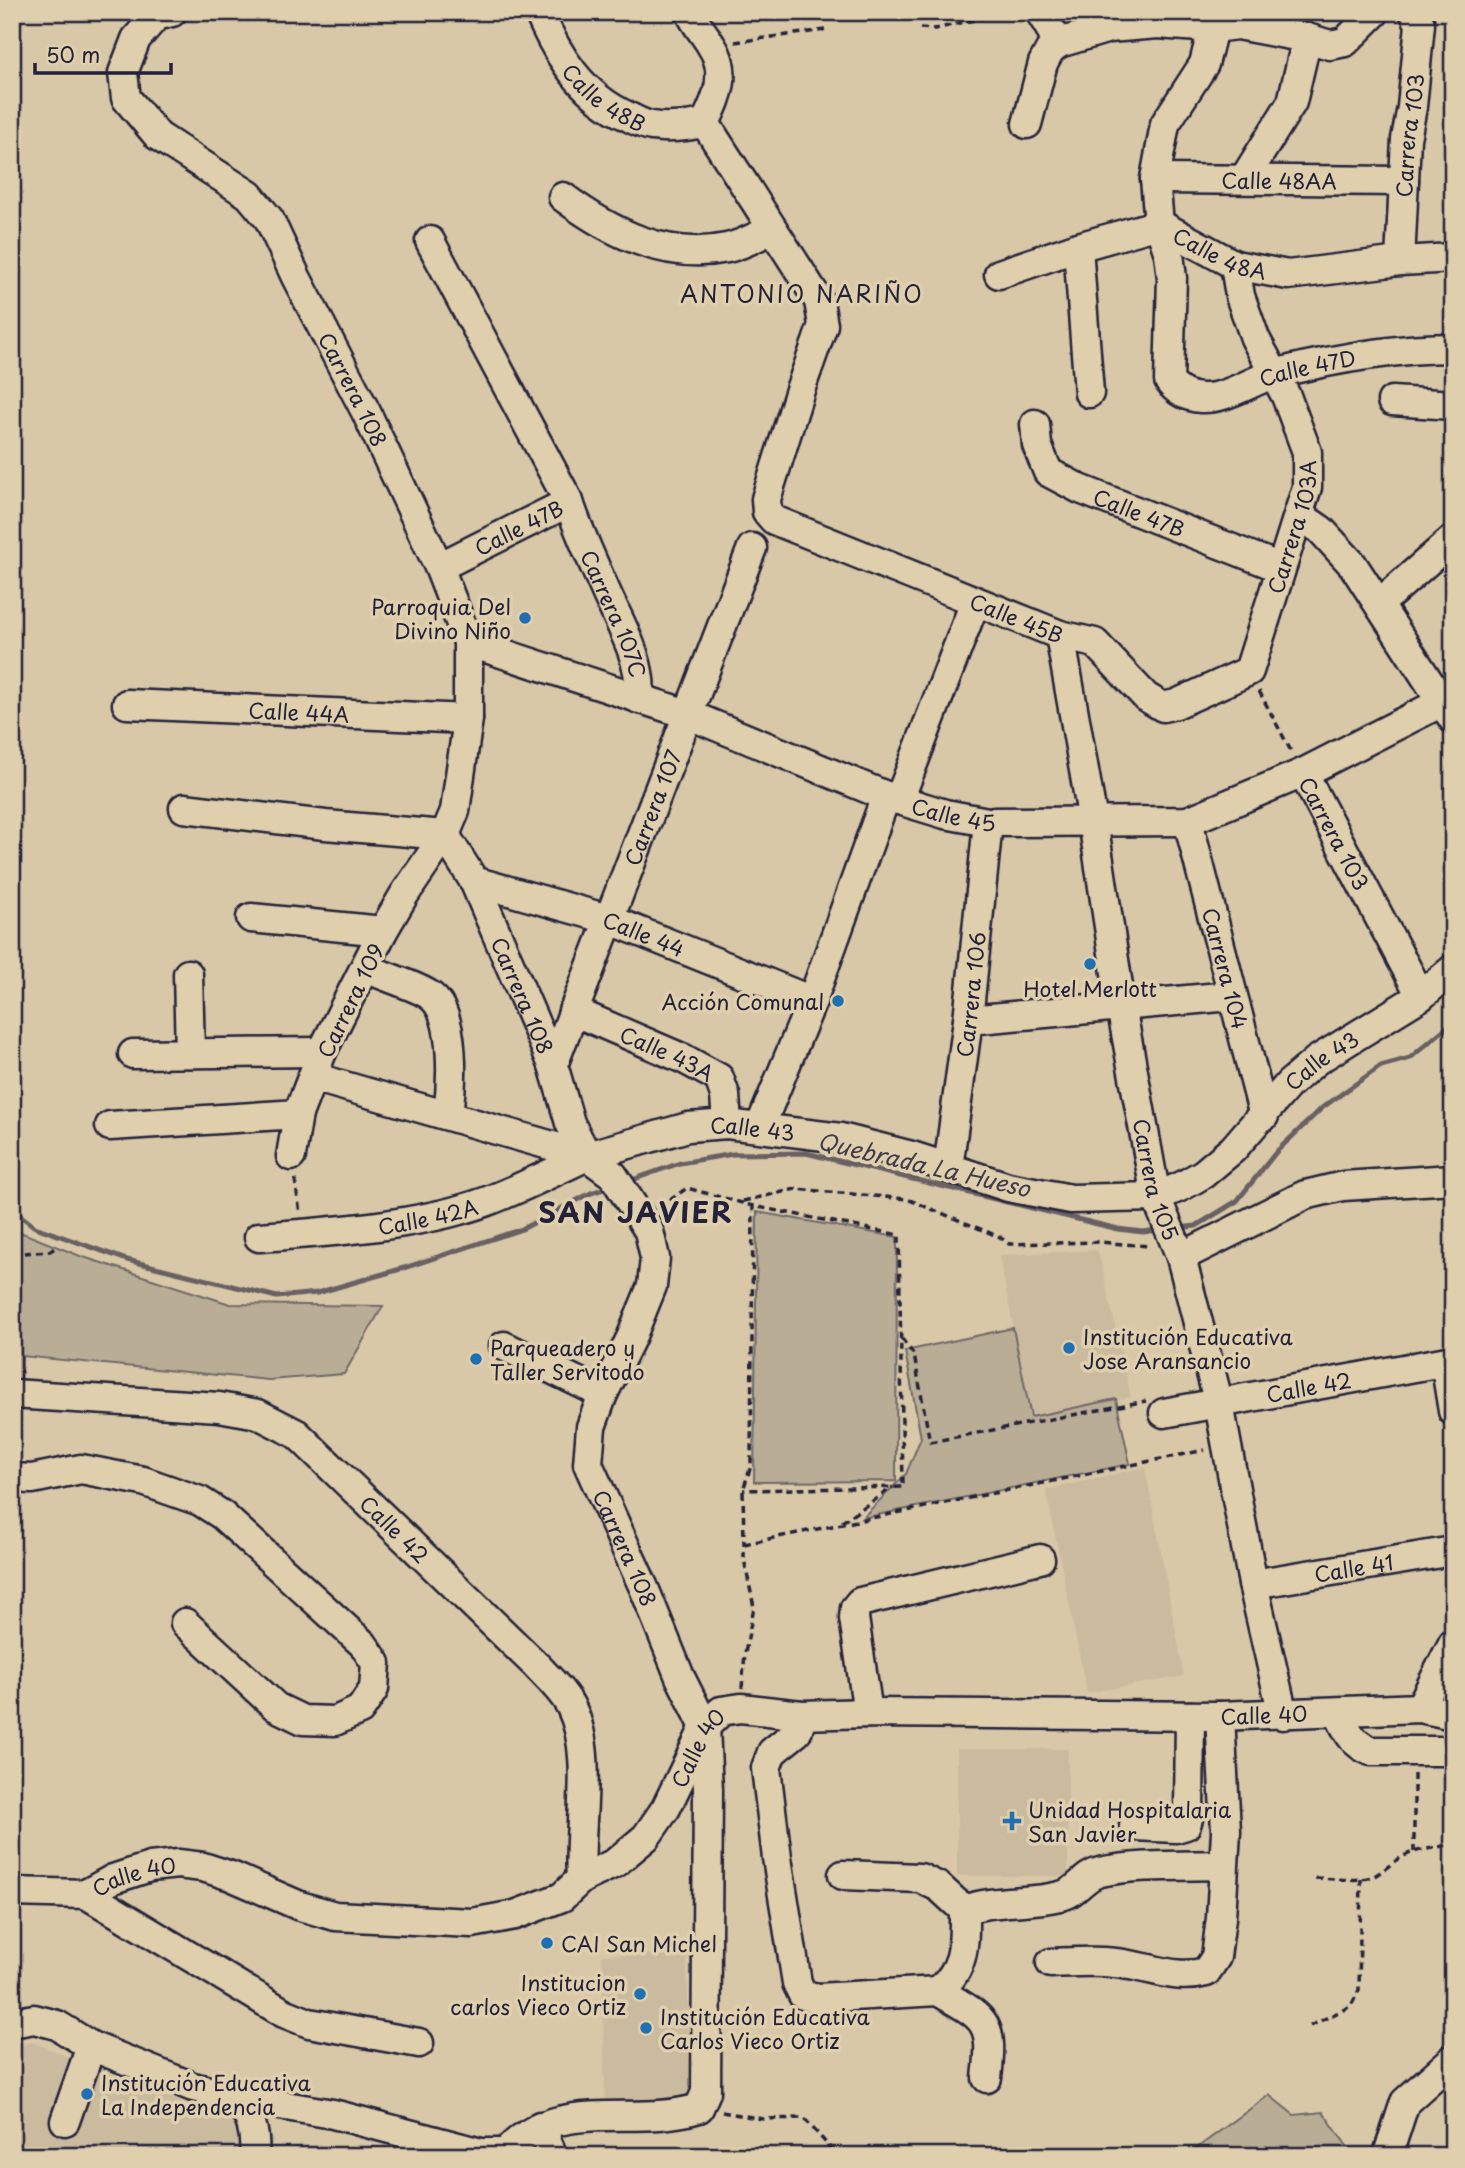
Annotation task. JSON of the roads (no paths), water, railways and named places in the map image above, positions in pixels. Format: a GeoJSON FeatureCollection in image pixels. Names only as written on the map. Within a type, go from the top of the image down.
{"type":"FeatureCollection","features":[{"type":"Feature","properties":{"kind":"street","name":"Calle 48B"},"geometry":{"type":"LineString","coordinates":[[539,12],[549,37],[570,72],[607,107],[648,126],[674,128],[705,123]]}},
{"type":"Feature","properties":{"kind":"street"},"geometry":{"type":"LineString","coordinates":[[563,197],[593,219],[663,249],[695,252],[729,248],[771,230],[705,123],[719,96],[720,72],[713,46],[698,29],[690,12]]}},
{"type":"Feature","properties":{"kind":"street"},"geometry":{"type":"LineString","coordinates":[[1040,12],[1059,43]]}},
{"type":"Feature","properties":{"kind":"street"},"geometry":{"type":"LineString","coordinates":[[1027,124],[1043,63],[1050,50],[1059,43],[1109,27],[1211,20],[1307,38],[1330,45],[1345,42],[1375,12]]}},
{"type":"Feature","properties":{"kind":"street","name":"Carrera 103"},"geometry":{"type":"LineString","coordinates":[[1400,261],[1406,139],[1420,24],[1414,12]]}},
{"type":"Feature","properties":{"kind":"street","name":"Carrera 108"},"geometry":{"type":"LineString","coordinates":[[162,13],[136,39],[123,73],[126,98],[158,136],[249,195],[269,219],[366,412],[439,568],[468,642],[468,719],[455,811],[439,844],[474,881],[553,1065],[570,1123],[587,1156],[627,1198],[649,1231],[655,1258],[652,1286],[591,1427],[588,1464],[644,1588],[680,1677],[705,1727],[708,1790],[706,2092],[699,2108],[681,2114],[574,2117],[540,2126]]}},
{"type":"Feature","properties":{"kind":"street"},"geometry":{"type":"LineString","coordinates":[[1159,224],[1155,179],[1166,124],[1204,64],[1211,20]]}},
{"type":"Feature","properties":{"kind":"street"},"geometry":{"type":"LineString","coordinates":[[1244,179],[1292,102],[1307,38]]}},
{"type":"Feature","properties":{"kind":"street","name":"Calle 48AA"},"geometry":{"type":"LineString","coordinates":[[1155,179],[1404,181]]}},
{"type":"Feature","properties":{"kind":"street","name":"Calle 48A"},"geometry":{"type":"LineString","coordinates":[[999,274],[1159,224],[1235,265],[1288,275],[1400,261],[1453,258]]}},
{"type":"Feature","properties":{"kind":"street","name":"Calle 47D"},"geometry":{"type":"LineString","coordinates":[[1159,224],[1169,254],[1171,278],[1169,381],[1175,390],[1185,395],[1202,398],[1224,394],[1274,374],[1335,360],[1453,348]]}},
{"type":"Feature","properties":{"kind":"street","name":"Calle 45B"},"geometry":{"type":"LineString","coordinates":[[771,230],[819,301],[823,325],[766,499],[766,512],[774,520],[1060,635],[1095,643],[1146,698],[1163,707],[1176,704],[1249,671]]}},
{"type":"Feature","properties":{"kind":"street"},"geometry":{"type":"LineString","coordinates":[[430,240],[569,502]]}},
{"type":"Feature","properties":{"kind":"street"},"geometry":{"type":"LineString","coordinates":[[1079,247],[1089,393]]}},
{"type":"Feature","properties":{"kind":"street","name":"Carrera 103A"},"geometry":{"type":"LineString","coordinates":[[1235,265],[1240,296],[1255,338],[1286,396],[1307,452],[1307,487],[1249,671]]}},
{"type":"Feature","properties":{"kind":"street"},"geometry":{"type":"LineString","coordinates":[[1392,401],[1453,405]]}},
{"type":"Feature","properties":{"kind":"street","name":"Calle 47B"},"geometry":{"type":"LineString","coordinates":[[1035,424],[1037,445],[1048,472],[1080,489],[1281,568]]}},
{"type":"Feature","properties":{"kind":"street","name":"Calle 47B"},"geometry":{"type":"LineString","coordinates":[[439,568],[569,502],[579,532]]}},
{"type":"Feature","properties":{"kind":"street"},"geometry":{"type":"LineString","coordinates":[[1299,514],[1321,530],[1345,556],[1447,710]]}},
{"type":"Feature","properties":{"kind":"street","name":"Carrera 107C"},"geometry":{"type":"LineString","coordinates":[[579,532],[625,636],[639,675],[639,699]]}},
{"type":"Feature","properties":{"kind":"street"},"geometry":{"type":"LineString","coordinates":[[1379,604],[1453,539]]}},
{"type":"Feature","properties":{"kind":"street","name":"Carrera 107"},"geometry":{"type":"LineString","coordinates":[[553,1065],[752,548]]}},
{"type":"Feature","properties":{"kind":"street"},"geometry":{"type":"LineString","coordinates":[[760,1127],[892,798],[975,602]]}},
{"type":"Feature","properties":{"kind":"street","name":"Carrera 105"},"geometry":{"type":"LineString","coordinates":[[1060,635],[1093,821],[1121,1006],[1161,1209],[1181,1256],[1219,1404],[1253,1584],[1283,1715]]}},
{"type":"Feature","properties":{"kind":"street","name":"Calle 45"},"geometry":{"type":"LineString","coordinates":[[468,642],[687,714],[892,798],[945,814],[988,822],[1188,821],[1447,710]]}},
{"type":"Feature","properties":{"kind":"street","name":"Calle 44A"},"geometry":{"type":"LineString","coordinates":[[127,705],[468,719]]}},
{"type":"Feature","properties":{"kind":"street","name":"Carrera 103"},"geometry":{"type":"LineString","coordinates":[[1303,773],[1420,996]]}},
{"type":"Feature","properties":{"kind":"street"},"geometry":{"type":"LineString","coordinates":[[184,808],[325,825],[439,844]]}},
{"type":"Feature","properties":{"kind":"street","name":"Carrera 104"},"geometry":{"type":"LineString","coordinates":[[1188,821],[1264,1116]]}},
{"type":"Feature","properties":{"kind":"street","name":"Carrera 106"},"geometry":{"type":"LineString","coordinates":[[948,1168],[968,1020],[988,822]]}},
{"type":"Feature","properties":{"kind":"street","name":"Carrera 109"},"geometry":{"type":"LineString","coordinates":[[291,1156],[298,1114],[318,1064],[383,931],[439,844]]}},
{"type":"Feature","properties":{"kind":"street","name":"Calle 44"},"geometry":{"type":"LineString","coordinates":[[474,881],[608,919],[811,1001]]}},
{"type":"Feature","properties":{"kind":"street"},"geometry":{"type":"LineString","coordinates":[[251,918],[383,931]]}},
{"type":"Feature","properties":{"kind":"street"},"geometry":{"type":"LineString","coordinates":[[366,968],[431,996],[444,1012],[451,1069],[448,1114]]}},
{"type":"Feature","properties":{"kind":"street","name":"Calle 43"},"geometry":{"type":"LineString","coordinates":[[587,1156],[688,1127],[727,1124],[760,1127],[841,1138],[912,1156],[1008,1187],[1071,1199],[1161,1209],[1182,1186],[1203,1174],[1233,1149],[1290,1084],[1317,1060],[1420,996],[1453,969]]}},
{"type":"Feature","properties":{"kind":"street"},"geometry":{"type":"LineString","coordinates":[[188,974],[190,1053]]}},
{"type":"Feature","properties":{"kind":"street"},"geometry":{"type":"LineString","coordinates":[[968,1020],[1231,996]]}},
{"type":"Feature","properties":{"kind":"street","name":"Calle 43A"},"geometry":{"type":"LineString","coordinates":[[573,1011],[684,1059],[719,1078],[725,1095],[727,1124]]}},
{"type":"Feature","properties":{"kind":"street"},"geometry":{"type":"LineString","coordinates":[[133,1054],[190,1053],[318,1064],[448,1114],[587,1156]]}},
{"type":"Feature","properties":{"kind":"street"},"geometry":{"type":"LineString","coordinates":[[110,1126],[298,1114]]}},
{"type":"Feature","properties":{"kind":"street","name":"Calle 42A"},"geometry":{"type":"LineString","coordinates":[[258,1237],[355,1228],[432,1216],[483,1202],[587,1156]]}},
{"type":"Feature","properties":{"kind":"street"},"geometry":{"type":"LineString","coordinates":[[1181,1256],[1305,1195],[1343,1186],[1453,1179]]}},
{"type":"Feature","properties":{"kind":"street"},"geometry":{"type":"LineString","coordinates":[[505,1346],[603,1394]]}},
{"type":"Feature","properties":{"kind":"street"},"geometry":{"type":"LineString","coordinates":[[1449,1361],[1453,1411]]}},
{"type":"Feature","properties":{"kind":"street","name":"Calle 42"},"geometry":{"type":"LineString","coordinates":[[1156,1407],[1219,1404],[1449,1361]]}},
{"type":"Feature","properties":{"kind":"street","name":"Calle 42"},"geometry":{"type":"LineString","coordinates":[[12,1394],[219,1407],[258,1414],[296,1434],[537,1666],[558,1688],[570,1706],[580,1729],[583,1757],[581,1879]]}},
{"type":"Feature","properties":{"kind":"street"},"geometry":{"type":"LineString","coordinates":[[12,1478],[32,1479],[81,1469],[143,1481],[200,1500],[222,1515],[363,1644],[376,1663],[374,1689],[360,1710],[335,1721],[303,1720],[276,1707],[185,1623]]}},
{"type":"Feature","properties":{"kind":"street","name":"Calle 41"},"geometry":{"type":"LineString","coordinates":[[1253,1584],[1453,1551]]}},
{"type":"Feature","properties":{"kind":"street"},"geometry":{"type":"LineString","coordinates":[[868,1713],[854,1618],[855,1608],[860,1602],[1040,1559]]}},
{"type":"Feature","properties":{"kind":"street"},"geometry":{"type":"LineString","coordinates":[[1420,1708],[1453,1643]]}},
{"type":"Feature","properties":{"kind":"street","name":"Calle 40"},"geometry":{"type":"LineString","coordinates":[[15,1892],[86,1894],[113,1879],[150,1867],[178,1864],[203,1867],[231,1876],[300,1906],[335,1916],[472,1923],[514,1915],[562,1897],[581,1879],[615,1863],[646,1837],[666,1808],[705,1727],[721,1711],[741,1708],[802,1715],[868,1713],[1220,1716],[1420,1708],[1453,1715]]}},
{"type":"Feature","properties":{"kind":"street"},"geometry":{"type":"LineString","coordinates":[[1338,1713],[1353,1740],[1371,1751],[1453,1751]]}},
{"type":"Feature","properties":{"kind":"street"},"geometry":{"type":"LineString","coordinates":[[802,1715],[797,1732],[772,1752],[766,1768],[797,1983],[803,1995],[818,1998],[938,1991],[979,2015],[989,2031],[987,2078]]}},
{"type":"Feature","properties":{"kind":"street"},"geometry":{"type":"LineString","coordinates":[[1134,1826],[1176,1828],[1186,1825],[1189,1815],[1190,1716]]}},
{"type":"Feature","properties":{"kind":"street"},"geometry":{"type":"LineString","coordinates":[[1051,1963],[1090,1961],[1128,1964],[1189,1977],[1206,1972],[1216,1957],[1226,1831],[1220,1716]]}},
{"type":"Feature","properties":{"kind":"street"},"geometry":{"type":"LineString","coordinates":[[964,1910],[981,1904],[1060,1896],[1077,1890],[1086,1879],[1098,1872],[1223,1865]]}},
{"type":"Feature","properties":{"kind":"street"},"geometry":{"type":"LineString","coordinates":[[843,1875],[920,1878],[939,1887],[964,1910],[964,1944],[959,1967],[951,1980],[938,1991]]}},
{"type":"Feature","properties":{"kind":"street"},"geometry":{"type":"LineString","coordinates":[[86,1894],[284,2013],[309,2023],[419,2043]]}},
{"type":"Feature","properties":{"kind":"street"},"geometry":{"type":"LineString","coordinates":[[12,2023],[34,2018],[57,2025],[91,2046],[192,2087],[238,2098],[333,2114],[481,2153],[504,2154],[540,2126],[553,2156]]}},
{"type":"Feature","properties":{"kind":"street"},"geometry":{"type":"LineString","coordinates":[[65,2121],[91,2046]]}},
{"type":"Feature","properties":{"kind":"street"},"geometry":{"type":"LineString","coordinates":[[1388,2153],[1405,2102],[1453,2059]]}},
{"type":"Feature","properties":{"kind":"street"},"geometry":{"type":"LineString","coordinates":[[238,2098],[247,2112],[255,2136],[254,2156]]}},
{"type":"Feature","properties":{"kind":"waterway","name":"Quebrada La Hueso"},"geometry":{"type":"LineString","coordinates":[[1179,1228],[1196,1226],[1237,1201],[1277,1151],[1323,1107],[1381,1066],[1410,1058],[1453,1022]]}},
{"type":"Feature","properties":{"kind":"waterway","name":"Quebrada La Hueso"},"geometry":{"type":"LineString","coordinates":[[629,1181],[680,1163],[733,1154],[806,1153],[1118,1229],[1143,1232],[1159,1230]]}},
{"type":"Feature","properties":{"kind":"waterway","name":"Quebrada La Hueso"},"geometry":{"type":"LineString","coordinates":[[12,1209],[35,1227],[127,1260],[277,1297],[317,1293],[404,1268],[522,1229],[591,1193],[610,1187]]}},
{"type":"Feature","properties":{"kind":"place","name":"Parroquia Del Divino Niño"},"geometry":{"type":"Point","coordinates":[525,618]}},
{"type":"Feature","properties":{"kind":"place","name":"Hotel Merlott"},"geometry":{"type":"Point","coordinates":[1090,964]}},
{"type":"Feature","properties":{"kind":"place","name":"Acción Comunal"},"geometry":{"type":"Point","coordinates":[838,1001]}},
{"type":"Feature","properties":{"kind":"place","name":"Institución Educativa Jose Aransancio"},"geometry":{"type":"Point","coordinates":[1069,1348]}},
{"type":"Feature","properties":{"kind":"place","name":"Parqueadero y Taller Servitodo"},"geometry":{"type":"Point","coordinates":[476,1359]}},
{"type":"Feature","properties":{"kind":"place","name":"Unidad Hospitalaria San Javier"},"geometry":{"type":"Point","coordinates":[1012,1821]}},
{"type":"Feature","properties":{"kind":"place","name":"CAI San Michel"},"geometry":{"type":"Point","coordinates":[547,1943]}},
{"type":"Feature","properties":{"kind":"place","name":"Institucion carlos Vieco Ortiz"},"geometry":{"type":"Point","coordinates":[640,1994]}},
{"type":"Feature","properties":{"kind":"place","name":"Institución Educativa Carlos Vieco Ortiz"},"geometry":{"type":"Point","coordinates":[646,2028]}},
{"type":"Feature","properties":{"kind":"place","name":"Institución Educativa La Independencia"},"geometry":{"type":"Point","coordinates":[87,2094]}},
{"type":"Feature","properties":{"kind":"district","name":"ANTONIO NARIÑO"},"geometry":{"type":"Point","coordinates":[802,293]}},
{"type":"Feature","properties":{"kind":"district","name":"SAN JAVIER"},"geometry":{"type":"Point","coordinates":[636,1211]}}]}
